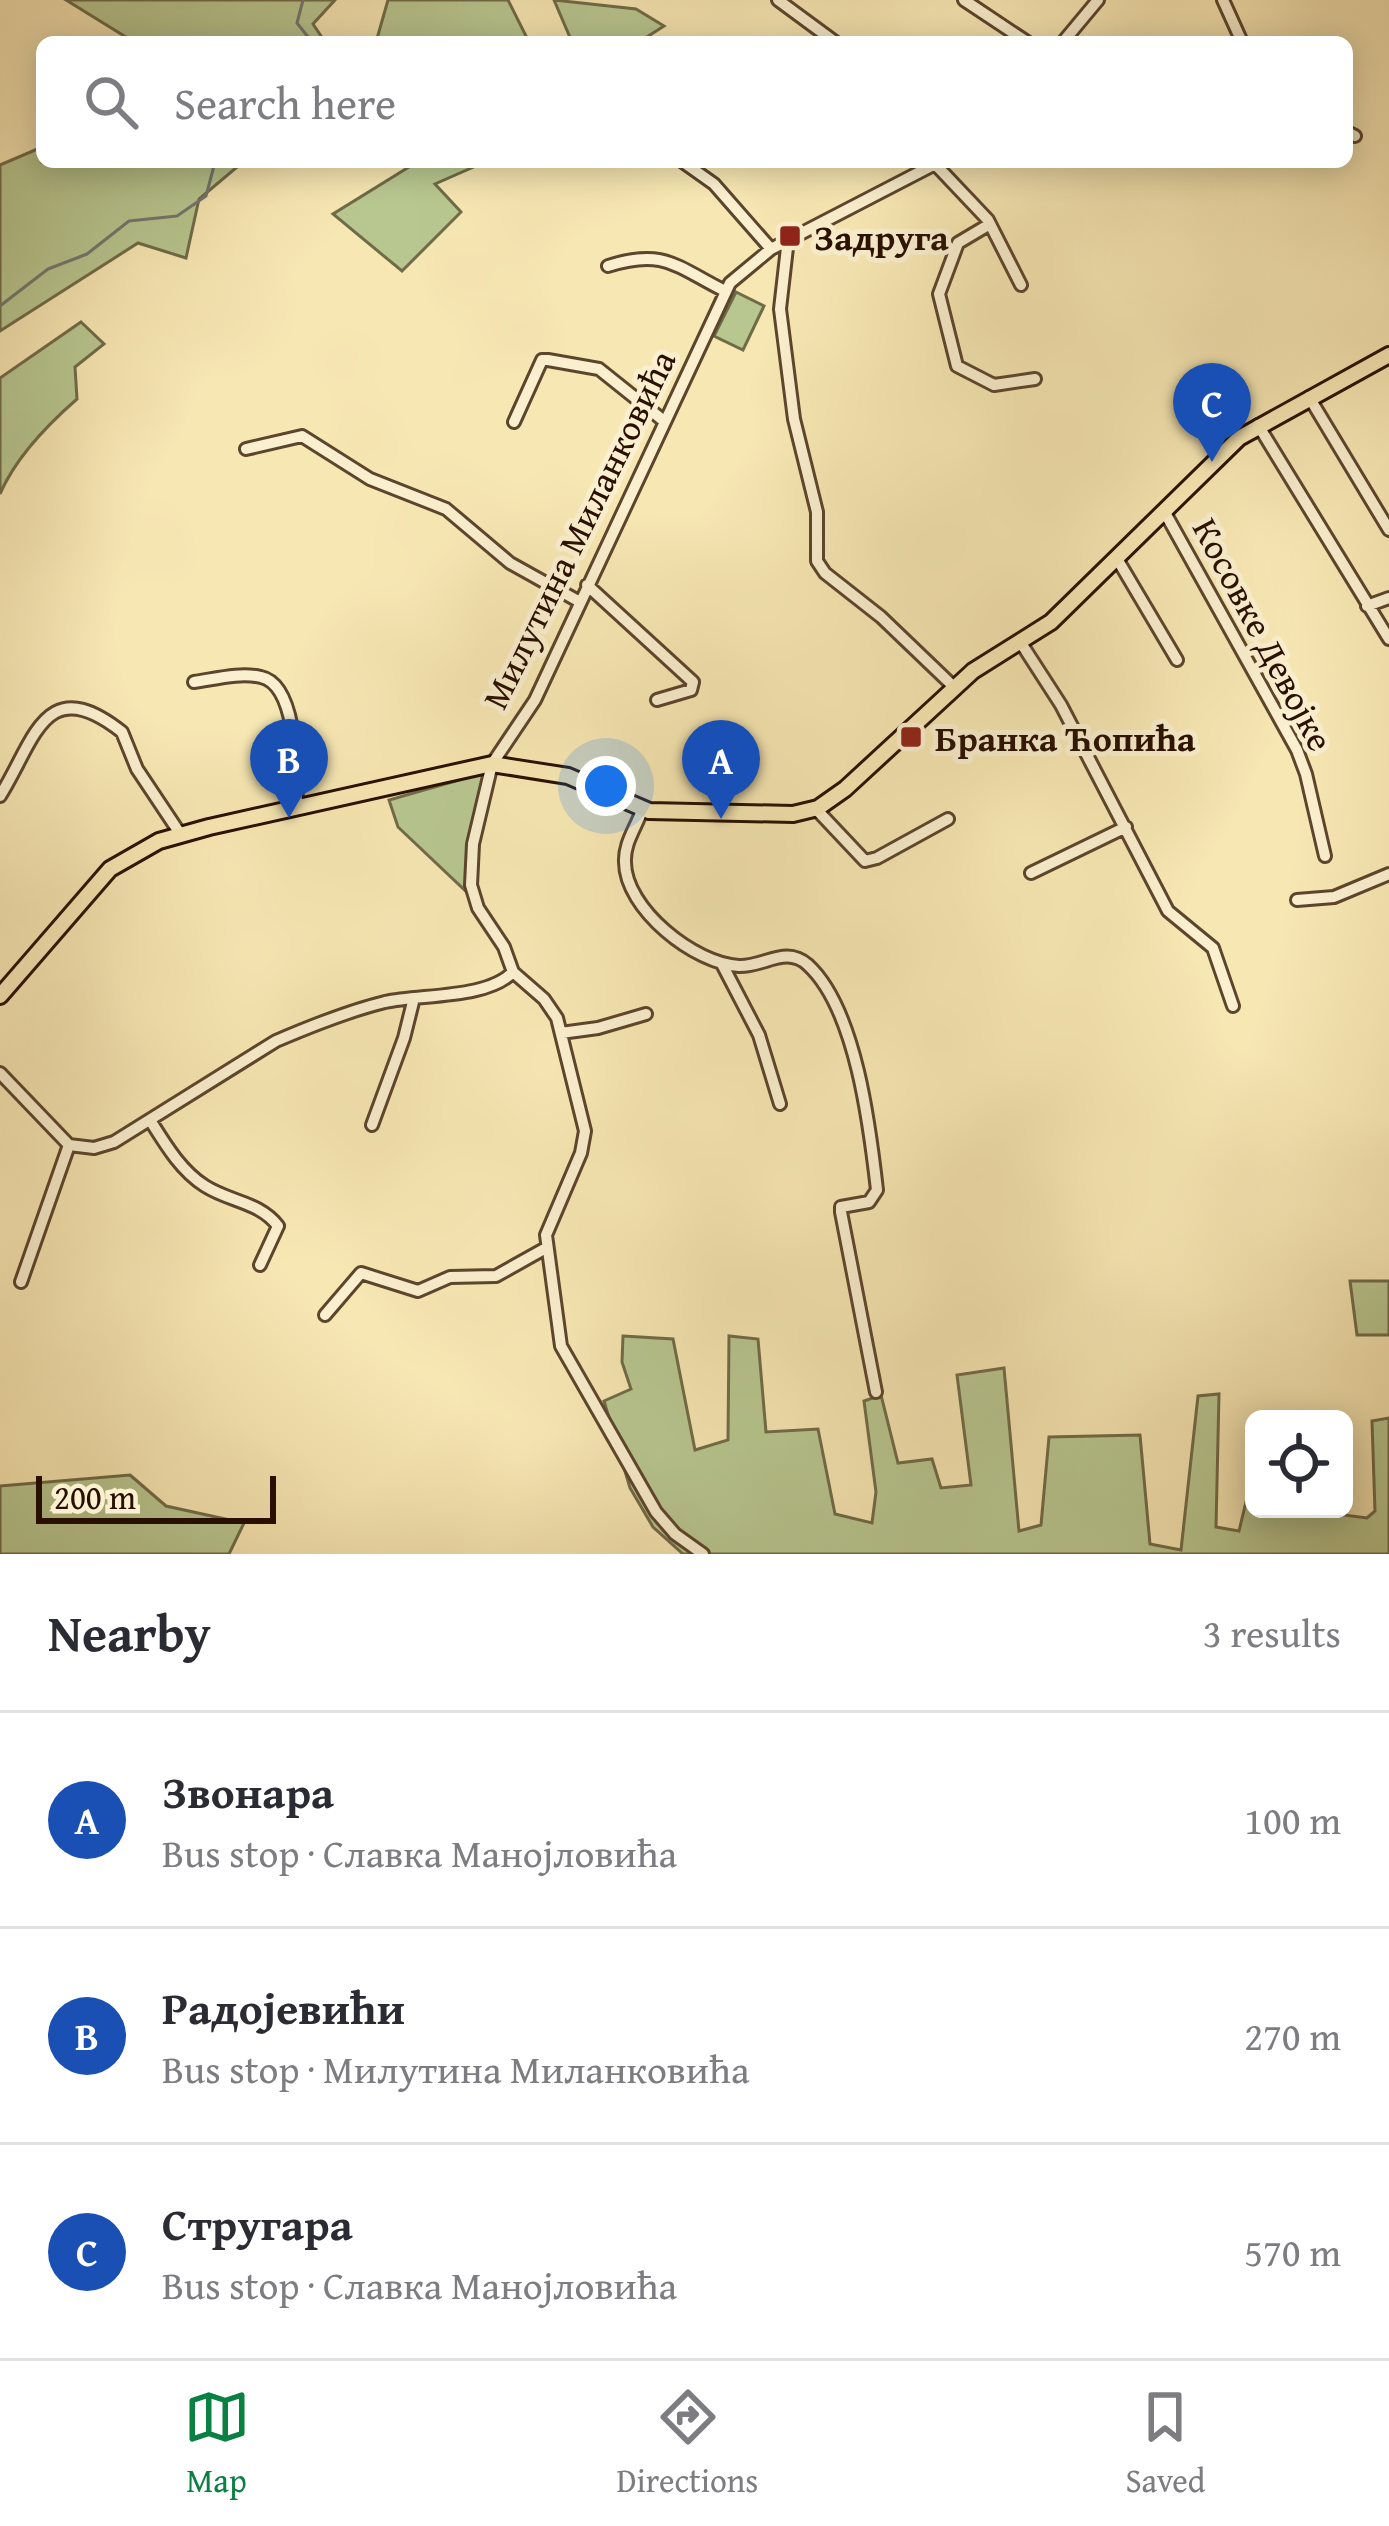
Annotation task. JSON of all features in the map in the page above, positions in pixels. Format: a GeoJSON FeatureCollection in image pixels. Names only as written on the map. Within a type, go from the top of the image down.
{"type":"FeatureCollection","features":[{"type":"Feature","properties":{"kind":"main road"},"geometry":{"type":"LineString","coordinates":[[492,764],[568,776],[643,811],[759,814],[816,809],[989,660],[1056,618],[1228,447],[1258,425],[1389,355]]}},
{"type":"Feature","properties":{"kind":"main road","name":"Милутина Миланковића"},"geometry":{"type":"LineString","coordinates":[[0,996],[101,877],[139,850],[181,835],[492,764]]}},
{"type":"Feature","properties":{"kind":"street"},"geometry":{"type":"LineString","coordinates":[[778,0],[828,36]]}},
{"type":"Feature","properties":{"kind":"street"},"geometry":{"type":"LineString","coordinates":[[964,0],[1018,36]]}},
{"type":"Feature","properties":{"kind":"street"},"geometry":{"type":"LineString","coordinates":[[1069,36],[1098,0]]}},
{"type":"Feature","properties":{"kind":"street"},"geometry":{"type":"LineString","coordinates":[[1223,0],[1239,36]]}},
{"type":"Feature","properties":{"kind":"street"},"geometry":{"type":"LineString","coordinates":[[691,168],[714,184],[771,249]]}},
{"type":"Feature","properties":{"kind":"street","name":"Милутина Миланковића"},"geometry":{"type":"LineString","coordinates":[[492,764],[527,714],[725,291],[771,249],[927,168]]}},
{"type":"Feature","properties":{"kind":"street"},"geometry":{"type":"LineString","coordinates":[[942,168],[990,224],[1021,285]]}},
{"type":"Feature","properties":{"kind":"street"},"geometry":{"type":"LineString","coordinates":[[990,224],[958,243],[939,294],[957,366],[994,385],[1035,379]]}},
{"type":"Feature","properties":{"kind":"street"},"geometry":{"type":"LineString","coordinates":[[788,239],[780,309],[794,419],[817,512],[818,561],[825,573],[881,617],[954,688]]}},
{"type":"Feature","properties":{"kind":"street"},"geometry":{"type":"LineString","coordinates":[[608,266],[665,258],[725,291]]}},
{"type":"Feature","properties":{"kind":"street"},"geometry":{"type":"LineString","coordinates":[[514,422],[542,360],[599,369],[664,421]]}},
{"type":"Feature","properties":{"kind":"street"},"geometry":{"type":"LineString","coordinates":[[1309,397],[1389,530]]}},
{"type":"Feature","properties":{"kind":"street"},"geometry":{"type":"LineString","coordinates":[[1258,425],[1389,639]]}},
{"type":"Feature","properties":{"kind":"street"},"geometry":{"type":"LineString","coordinates":[[246,449],[302,436],[370,479],[446,508],[509,563],[580,602]]}},
{"type":"Feature","properties":{"kind":"street","name":"Косовке Девојке"},"geometry":{"type":"LineString","coordinates":[[1164,511],[1297,750],[1325,856]]}},
{"type":"Feature","properties":{"kind":"street"},"geometry":{"type":"LineString","coordinates":[[1116,557],[1177,660]]}},
{"type":"Feature","properties":{"kind":"street"},"geometry":{"type":"LineString","coordinates":[[587,585],[693,682],[691,690],[657,700]]}},
{"type":"Feature","properties":{"kind":"street"},"geometry":{"type":"LineString","coordinates":[[1367,606],[1389,598]]}},
{"type":"Feature","properties":{"kind":"street"},"geometry":{"type":"LineString","coordinates":[[1021,643],[1061,705],[1168,911],[1213,948],[1233,1006]]}},
{"type":"Feature","properties":{"kind":"street"},"geometry":{"type":"LineString","coordinates":[[194,682],[244,675],[265,677],[276,685],[294,735],[297,809]]}},
{"type":"Feature","properties":{"kind":"street"},"geometry":{"type":"LineString","coordinates":[[0,796],[40,724],[57,709],[72,708],[122,732],[137,770],[181,835]]}},
{"type":"Feature","properties":{"kind":"street"},"geometry":{"type":"LineString","coordinates":[[492,764],[473,844],[471,885],[478,908],[504,946],[513,972],[548,1003],[561,1033],[585,1137],[548,1227],[546,1248],[562,1349],[638,1486],[675,1534],[703,1554]]}},
{"type":"Feature","properties":{"kind":"street"},"geometry":{"type":"LineString","coordinates":[[816,809],[865,861],[948,818]]}},
{"type":"Feature","properties":{"kind":"street"},"geometry":{"type":"LineString","coordinates":[[643,811],[625,852],[630,886],[679,942],[722,964],[749,966],[795,956],[813,970],[847,1031],[857,1064],[877,1190],[869,1202],[841,1207],[841,1212],[876,1392]]}},
{"type":"Feature","properties":{"kind":"street"},"geometry":{"type":"LineString","coordinates":[[1031,874],[1126,827]]}},
{"type":"Feature","properties":{"kind":"street"},"geometry":{"type":"LineString","coordinates":[[1297,900],[1334,897],[1389,874]]}},
{"type":"Feature","properties":{"kind":"street"},"geometry":{"type":"LineString","coordinates":[[722,964],[759,1035],[780,1105]]}},
{"type":"Feature","properties":{"kind":"street"},"geometry":{"type":"LineString","coordinates":[[0,1072],[69,1145],[108,1145],[276,1041],[383,1003],[493,986],[513,972]]}},
{"type":"Feature","properties":{"kind":"street"},"geometry":{"type":"LineString","coordinates":[[372,1124],[414,998]]}},
{"type":"Feature","properties":{"kind":"street"},"geometry":{"type":"LineString","coordinates":[[561,1033],[646,1014]]}},
{"type":"Feature","properties":{"kind":"street"},"geometry":{"type":"LineString","coordinates":[[150,1120],[203,1185],[268,1212],[278,1226],[260,1265]]}},
{"type":"Feature","properties":{"kind":"street"},"geometry":{"type":"LineString","coordinates":[[21,1282],[69,1145]]}},
{"type":"Feature","properties":{"kind":"street"},"geometry":{"type":"LineString","coordinates":[[325,1315],[362,1273],[418,1291],[450,1277],[496,1276],[546,1248]]}},
{"type":"Feature","properties":{"kind":"green space"},"geometry":{"type":"Polygon","coordinates":[[[66,0],[335,0],[313,24],[321,36],[124,36],[66,0]]]}},
{"type":"Feature","properties":{"kind":"green space"},"geometry":{"type":"Polygon","coordinates":[[[388,0],[508,0],[526,36],[378,36],[388,0]]]}},
{"type":"Feature","properties":{"kind":"green space"},"geometry":{"type":"Polygon","coordinates":[[[554,0],[636,9],[664,26],[648,36],[569,36],[554,0]]]}},
{"type":"Feature","properties":{"kind":"green space"},"geometry":{"type":"Polygon","coordinates":[[[36,150],[36,168],[236,168],[199,199],[186,258],[138,243],[0,331],[0,165],[36,150]]]}},
{"type":"Feature","properties":{"kind":"green space"},"geometry":{"type":"Polygon","coordinates":[[[407,168],[471,168],[435,184],[461,212],[402,271],[333,214],[407,168]]]}},
{"type":"Feature","properties":{"kind":"green space"},"geometry":{"type":"Polygon","coordinates":[[[736,292],[764,306],[743,350],[714,336],[736,292]]]}},
{"type":"Feature","properties":{"kind":"green space"},"geometry":{"type":"Polygon","coordinates":[[[81,322],[104,344],[75,367],[77,399],[32,444],[0,494],[0,378],[81,322]]]}},
{"type":"Feature","properties":{"kind":"green space"},"geometry":{"type":"Polygon","coordinates":[[[487,772],[472,897],[398,827],[389,800],[487,772]]]}},
{"type":"Feature","properties":{"kind":"green space"},"geometry":{"type":"Polygon","coordinates":[[[1350,1281],[1389,1281],[1389,1335],[1357,1335],[1350,1281]]]}},
{"type":"Feature","properties":{"kind":"green space"},"geometry":{"type":"Polygon","coordinates":[[[623,1336],[673,1339],[695,1450],[728,1440],[729,1336],[758,1339],[766,1432],[818,1429],[835,1514],[872,1523],[876,1492],[864,1401],[881,1395],[898,1463],[932,1459],[941,1488],[971,1485],[957,1375],[1004,1368],[1019,1531],[1041,1525],[1049,1437],[1140,1435],[1150,1544],[1181,1550],[1198,1396],[1219,1394],[1216,1527],[1239,1531],[1245,1506],[1245,1518],[1367,1518],[1375,1511],[1372,1421],[1389,1418],[1389,1554],[683,1554],[653,1527],[630,1488],[604,1401],[631,1389],[622,1362],[623,1336]]]}},
{"type":"Feature","properties":{"kind":"green space"},"geometry":{"type":"Polygon","coordinates":[[[130,1475],[166,1506],[244,1523],[229,1554],[0,1554],[0,1486],[130,1475]]]}},
{"type":"Feature","properties":{"kind":"waterway"},"geometry":{"type":"LineString","coordinates":[[303,0],[297,23],[307,36]]}},
{"type":"Feature","properties":{"kind":"waterway"},"geometry":{"type":"LineString","coordinates":[[0,306],[48,269],[87,254],[129,221],[177,216],[206,196],[213,168]]}},
{"type":"Feature","properties":{"kind":"place","name":"Задруга"},"geometry":{"type":"Point","coordinates":[790,236]}},
{"type":"Feature","properties":{"kind":"place","name":"Стругара"},"geometry":{"type":"Point","coordinates":[1212,462]}},
{"type":"Feature","properties":{"kind":"place","name":"Бранка Ћопића"},"geometry":{"type":"Point","coordinates":[911,737]}},
{"type":"Feature","properties":{"kind":"place","name":"Радојевићи"},"geometry":{"type":"Point","coordinates":[289,818]}},
{"type":"Feature","properties":{"kind":"place","name":"Звонара"},"geometry":{"type":"Point","coordinates":[721,819]}}]}
